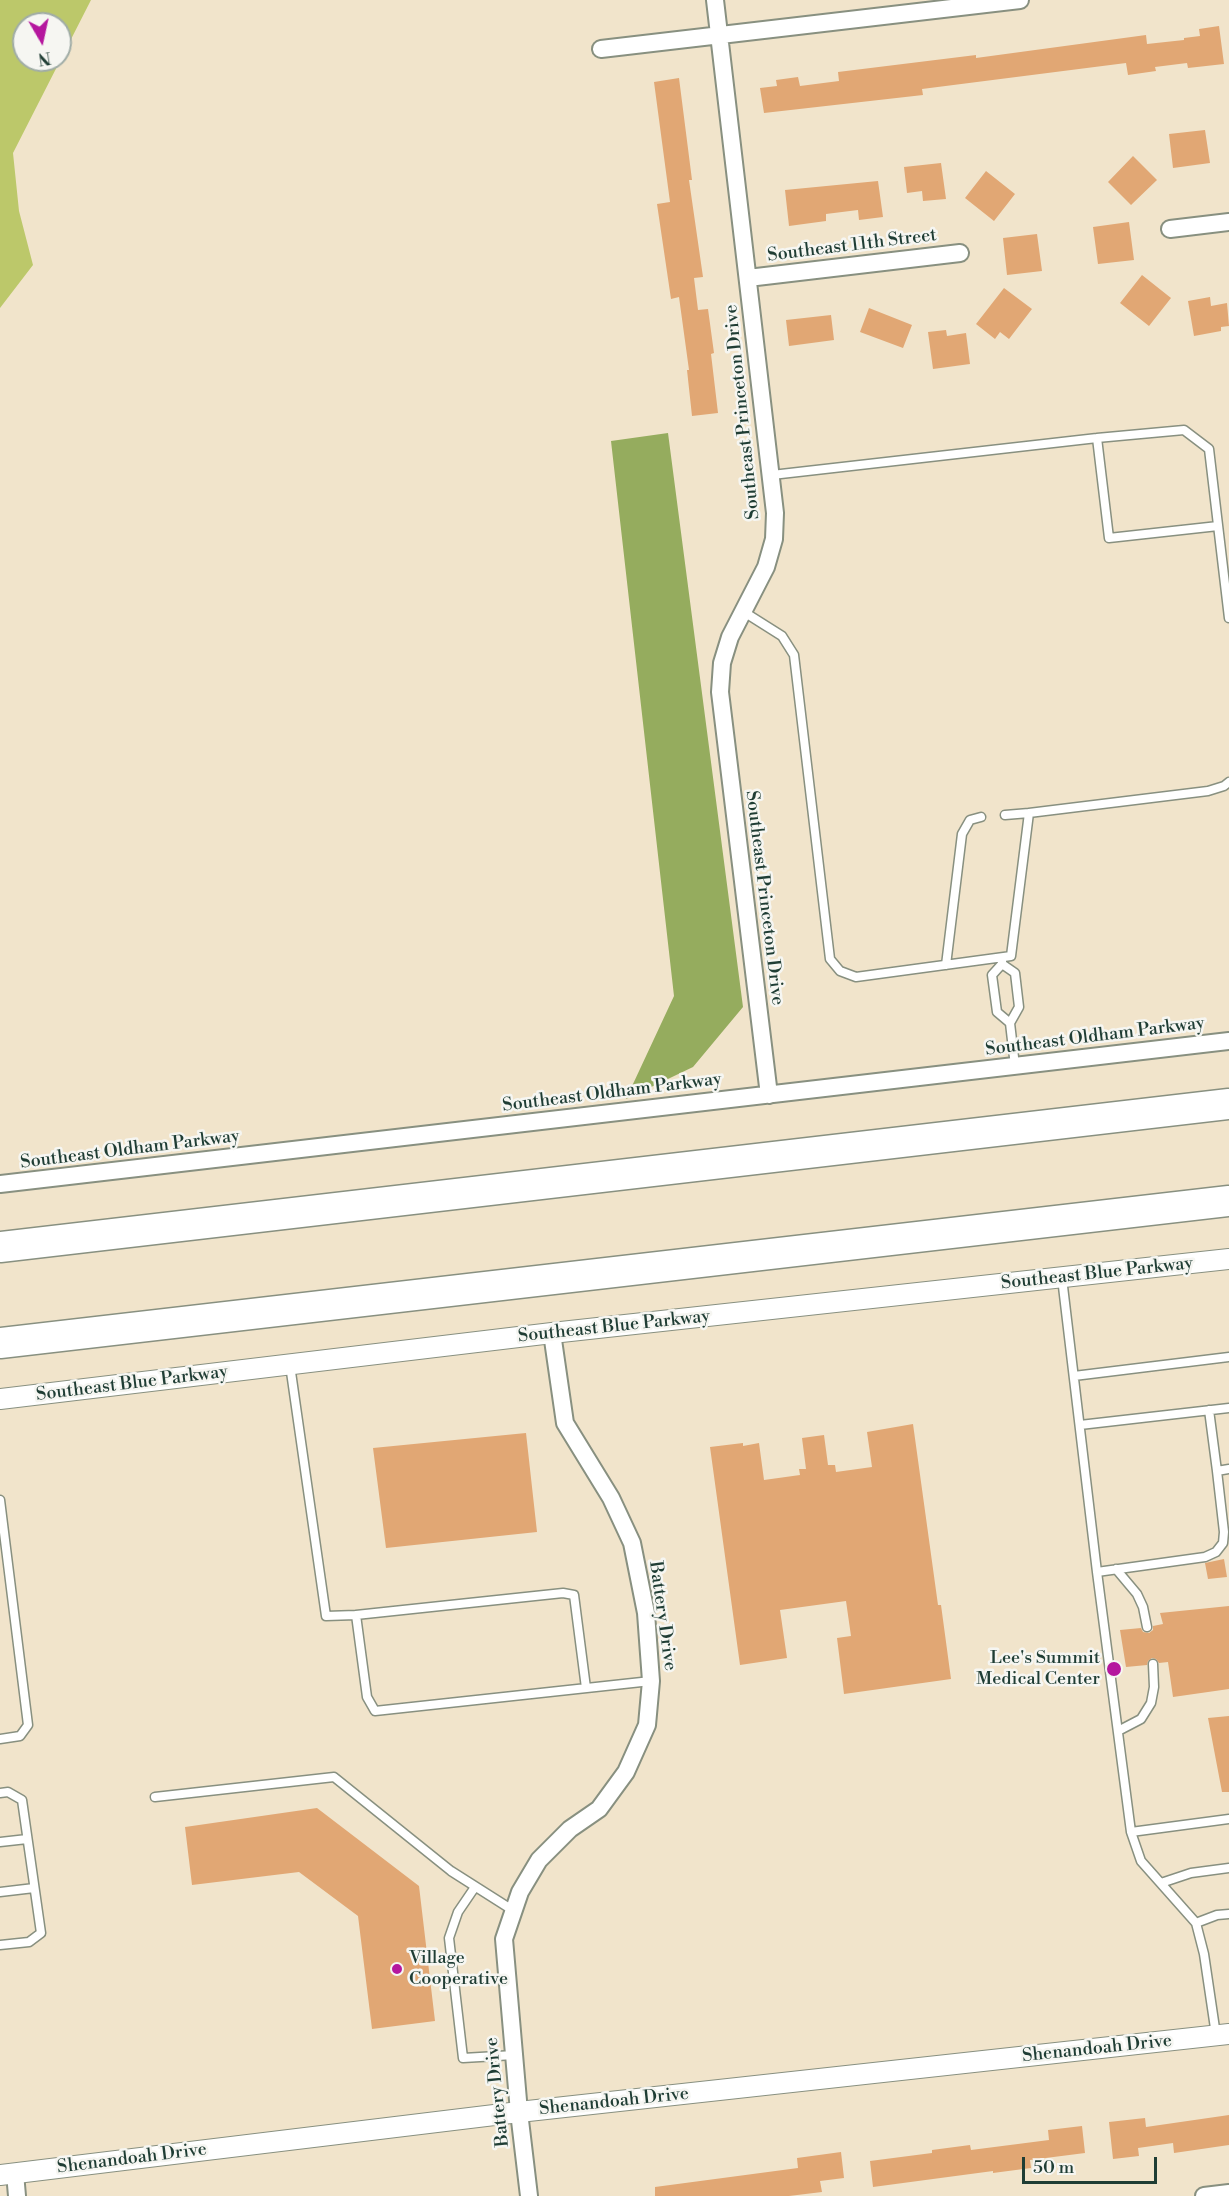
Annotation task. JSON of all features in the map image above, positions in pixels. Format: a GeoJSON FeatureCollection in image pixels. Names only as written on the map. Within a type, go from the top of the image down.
{"type":"FeatureCollection","features":[{"type":"Feature","properties":{"kind":"highway"},"geometry":{"type":"LineString","coordinates":[[0,1247],[1229,1104]]}},
{"type":"Feature","properties":{"kind":"highway"},"geometry":{"type":"LineString","coordinates":[[0,1343],[1229,1201]]}},
{"type":"Feature","properties":{"kind":"street","name":"Southeast Princeton Drive"},"geometry":{"type":"LineString","coordinates":[[715,0],[776,513],[774,539],[766,567],[730,638],[722,663],[720,692],[769,1095]]}},
{"type":"Feature","properties":{"kind":"street"},"geometry":{"type":"LineString","coordinates":[[601,49],[1020,0]]}},
{"type":"Feature","properties":{"kind":"street"},"geometry":{"type":"LineString","coordinates":[[1170,229],[1229,222]]}},
{"type":"Feature","properties":{"kind":"street","name":"Southeast 11th Street"},"geometry":{"type":"LineString","coordinates":[[748,278],[960,253]]}},
{"type":"Feature","properties":{"kind":"street","name":"Southeast Oldham Parkway"},"geometry":{"type":"LineString","coordinates":[[0,1184],[1229,1041]]}},
{"type":"Feature","properties":{"kind":"street","name":"Southeast Blue Parkway"},"geometry":{"type":"LineString","coordinates":[[0,1399],[552,1333],[1229,1259]]}},
{"type":"Feature","properties":{"kind":"street","name":"Battery Drive"},"geometry":{"type":"LineString","coordinates":[[529,2196],[519,2112],[504,1939],[520,1892],[540,1860],[570,1828],[599,1809],[626,1773],[647,1725],[651,1681],[646,1613],[632,1543],[611,1498],[565,1423],[552,1333]]}},
{"type":"Feature","properties":{"kind":"street","name":"Shenandoah Drive"},"geometry":{"type":"LineString","coordinates":[[8,2174],[519,2112],[1222,2035]]}},
{"type":"Feature","properties":{"kind":"street"},"geometry":{"type":"LineString","coordinates":[[8,2174],[17,2196]]}},
{"type":"Feature","properties":{"kind":"lane"},"geometry":{"type":"LineString","coordinates":[[772,475],[1184,430],[1209,449],[1229,618]]}},
{"type":"Feature","properties":{"kind":"lane"},"geometry":{"type":"LineString","coordinates":[[1097,438],[1109,538],[1218,526]]}},
{"type":"Feature","properties":{"kind":"lane"},"geometry":{"type":"LineString","coordinates":[[744,612],[782,636],[794,655],[830,959],[840,971],[856,977],[946,965],[1002,961],[1011,956],[1029,813]]}},
{"type":"Feature","properties":{"kind":"lane"},"geometry":{"type":"LineString","coordinates":[[1005,815],[1208,791],[1229,782]]}},
{"type":"Feature","properties":{"kind":"lane"},"geometry":{"type":"LineString","coordinates":[[946,965],[962,834],[970,820],[981,817]]}},
{"type":"Feature","properties":{"kind":"lane"},"geometry":{"type":"LineString","coordinates":[[1002,961],[992,975],[993,984],[997,1012],[1010,1023]]}},
{"type":"Feature","properties":{"kind":"lane"},"geometry":{"type":"LineString","coordinates":[[1002,961],[1015,973],[1019,1007],[1010,1023],[1015,1066]]}},
{"type":"Feature","properties":{"kind":"lane"},"geometry":{"type":"LineString","coordinates":[[1062,1278],[1131,1832],[1141,1862],[1196,1923],[1222,2035]]}},
{"type":"Feature","properties":{"kind":"lane"},"geometry":{"type":"LineString","coordinates":[[1074,1376],[1229,1357]]}},
{"type":"Feature","properties":{"kind":"lane"},"geometry":{"type":"LineString","coordinates":[[290,1365],[326,1616],[356,1615],[563,1593],[574,1595],[586,1688]]}},
{"type":"Feature","properties":{"kind":"lane"},"geometry":{"type":"LineString","coordinates":[[1080,1425],[1229,1408]]}},
{"type":"Feature","properties":{"kind":"lane"},"geometry":{"type":"LineString","coordinates":[[1097,1572],[1205,1557],[1216,1552],[1224,1543],[1209,1410]]}},
{"type":"Feature","properties":{"kind":"lane"},"geometry":{"type":"LineString","coordinates":[[1217,1471],[1229,1469]]}},
{"type":"Feature","properties":{"kind":"lane"},"geometry":{"type":"LineString","coordinates":[[0,1500],[28,1725],[20,1736],[0,1738]]}},
{"type":"Feature","properties":{"kind":"lane"},"geometry":{"type":"LineString","coordinates":[[1116,1569],[1137,1594],[1143,1607],[1147,1627]]}},
{"type":"Feature","properties":{"kind":"lane"},"geometry":{"type":"LineString","coordinates":[[356,1615],[367,1697],[375,1711],[651,1681]]}},
{"type":"Feature","properties":{"kind":"lane"},"geometry":{"type":"LineString","coordinates":[[1118,1731],[1141,1719],[1151,1703],[1154,1687],[1153,1664]]}},
{"type":"Feature","properties":{"kind":"lane"},"geometry":{"type":"LineString","coordinates":[[155,1797],[334,1777],[434,1858],[514,1911]]}},
{"type":"Feature","properties":{"kind":"lane"},"geometry":{"type":"LineString","coordinates":[[0,1792],[8,1792],[22,1800],[41,1933],[29,1942],[0,1945]]}},
{"type":"Feature","properties":{"kind":"lane"},"geometry":{"type":"LineString","coordinates":[[1131,1832],[1229,1819]]}},
{"type":"Feature","properties":{"kind":"lane"},"geometry":{"type":"LineString","coordinates":[[0,1842],[27,1839]]}},
{"type":"Feature","properties":{"kind":"lane"},"geometry":{"type":"LineString","coordinates":[[1161,1883],[1191,1873],[1229,1868]]}},
{"type":"Feature","properties":{"kind":"lane"},"geometry":{"type":"LineString","coordinates":[[475,1887],[458,1912],[449,1938],[463,2058],[514,2055]]}},
{"type":"Feature","properties":{"kind":"lane"},"geometry":{"type":"LineString","coordinates":[[0,1892],[34,1888]]}},
{"type":"Feature","properties":{"kind":"lane"},"geometry":{"type":"LineString","coordinates":[[1196,1923],[1229,1914]]}},
{"type":"Feature","properties":{"kind":"green space"},"geometry":{"type":"Polygon","coordinates":[[[0,0],[91,0],[72,37],[72,12],[12,12],[12,72],[54,72],[13,153],[19,211],[33,265],[0,308],[0,0]]]}},
{"type":"Feature","properties":{"kind":"green space"},"geometry":{"type":"Polygon","coordinates":[[[668,433],[743,1007],[693,1067],[626,1099],[674,996],[611,441],[668,433]]]}},
{"type":"Feature","properties":{"kind":"building"},"geometry":{"type":"Polygon","coordinates":[[[1219,26],[1224,64],[1188,68],[1187,63],[1155,67],[1156,71],[1128,75],[1126,63],[922,89],[923,95],[764,113],[760,88],[777,86],[776,80],[798,77],[800,86],[839,81],[838,72],[976,55],[976,58],[1146,35],[1147,44],[1184,40],[1184,38],[1200,36],[1199,29],[1219,26]]]}},
{"type":"Feature","properties":{"kind":"building"},"geometry":{"type":"Polygon","coordinates":[[[679,78],[692,180],[689,180],[703,277],[694,278],[698,310],[708,309],[718,413],[692,416],[687,370],[689,370],[679,297],[671,299],[657,204],[670,202],[654,82],[679,78]]]}},
{"type":"Feature","properties":{"kind":"building"},"geometry":{"type":"Polygon","coordinates":[[[1205,130],[1210,163],[1173,168],[1169,134],[1205,130]]]}},
{"type":"Feature","properties":{"kind":"building"},"geometry":{"type":"Polygon","coordinates":[[[1133,156],[1157,180],[1131,205],[1108,182],[1133,156]]]}},
{"type":"Feature","properties":{"kind":"building"},"geometry":{"type":"Polygon","coordinates":[[[941,163],[946,199],[923,201],[922,191],[907,193],[904,167],[941,163]]]}},
{"type":"Feature","properties":{"kind":"building"},"geometry":{"type":"Polygon","coordinates":[[[986,171],[1015,194],[994,221],[965,198],[986,171]]]}},
{"type":"Feature","properties":{"kind":"building"},"geometry":{"type":"Polygon","coordinates":[[[878,181],[883,217],[859,220],[858,210],[826,214],[826,221],[789,226],[785,190],[878,181]]]}},
{"type":"Feature","properties":{"kind":"building"},"geometry":{"type":"Polygon","coordinates":[[[1129,222],[1134,260],[1098,264],[1093,227],[1129,222]]]}},
{"type":"Feature","properties":{"kind":"building"},"geometry":{"type":"Polygon","coordinates":[[[1037,234],[1042,271],[1007,275],[1003,238],[1037,234]]]}},
{"type":"Feature","properties":{"kind":"building"},"geometry":{"type":"Polygon","coordinates":[[[1142,275],[1171,298],[1149,326],[1120,303],[1142,275]]]}},
{"type":"Feature","properties":{"kind":"building"},"geometry":{"type":"Polygon","coordinates":[[[1004,288],[1032,309],[1009,339],[1000,332],[995,339],[976,324],[1004,288]]]}},
{"type":"Feature","properties":{"kind":"building"},"geometry":{"type":"Polygon","coordinates":[[[1210,297],[1211,306],[1227,303],[1229,326],[1221,327],[1221,331],[1194,336],[1188,301],[1210,297]]]}},
{"type":"Feature","properties":{"kind":"building"},"geometry":{"type":"Polygon","coordinates":[[[869,308],[912,325],[903,348],[860,332],[869,308]]]}},
{"type":"Feature","properties":{"kind":"building"},"geometry":{"type":"Polygon","coordinates":[[[831,315],[834,340],[789,346],[786,320],[831,315]]]}},
{"type":"Feature","properties":{"kind":"building"},"geometry":{"type":"Polygon","coordinates":[[[946,330],[947,336],[966,333],[970,364],[933,369],[928,332],[946,330]]]}},
{"type":"Feature","properties":{"kind":"building"},"geometry":{"type":"Polygon","coordinates":[[[913,1424],[938,1605],[941,1605],[951,1679],[844,1694],[837,1638],[851,1636],[846,1601],[780,1610],[787,1658],[740,1665],[710,1447],[759,1443],[764,1480],[800,1475],[799,1469],[806,1469],[802,1438],[824,1435],[828,1465],[835,1465],[836,1472],[872,1467],[867,1432],[913,1424]]]}},
{"type":"Feature","properties":{"kind":"building"},"geometry":{"type":"Polygon","coordinates":[[[526,1433],[537,1532],[386,1548],[373,1448],[526,1433]]]}},
{"type":"Feature","properties":{"kind":"building"},"geometry":{"type":"Polygon","coordinates":[[[1224,1559],[1227,1577],[1208,1579],[1205,1563],[1224,1559]]]}},
{"type":"Feature","properties":{"kind":"building"},"geometry":{"type":"Polygon","coordinates":[[[1229,1606],[1229,1689],[1173,1697],[1168,1662],[1159,1663],[1152,1658],[1147,1665],[1126,1667],[1120,1630],[1141,1628],[1143,1632],[1149,1633],[1153,1630],[1153,1626],[1163,1624],[1160,1613],[1229,1606]]]}},
{"type":"Feature","properties":{"kind":"building"},"geometry":{"type":"Polygon","coordinates":[[[1229,1716],[1229,1792],[1222,1792],[1208,1718],[1229,1716]]]}},
{"type":"Feature","properties":{"kind":"building","name":"Village Cooperative"},"geometry":{"type":"Polygon","coordinates":[[[317,1808],[419,1886],[435,2021],[372,2029],[358,1916],[299,1872],[192,1885],[185,1827],[317,1808]]]}},
{"type":"Feature","properties":{"kind":"building"},"geometry":{"type":"Polygon","coordinates":[[[1229,2115],[1229,2145],[1174,2153],[1173,2143],[1138,2148],[1139,2156],[1113,2159],[1109,2122],[1145,2118],[1146,2127],[1229,2115]]]}},
{"type":"Feature","properties":{"kind":"building"},"geometry":{"type":"Polygon","coordinates":[[[1082,2126],[1085,2153],[1030,2160],[1031,2168],[873,2187],[870,2161],[932,2153],[932,2150],[970,2145],[971,2150],[1049,2140],[1048,2130],[1082,2126]]]}},
{"type":"Feature","properties":{"kind":"building"},"geometry":{"type":"Polygon","coordinates":[[[841,2152],[844,2178],[820,2181],[822,2192],[789,2196],[655,2196],[655,2187],[798,2168],[797,2158],[841,2152]]]}},
{"type":"Feature","properties":{"kind":"place","name":"Lee's Summit Medical Center"},"geometry":{"type":"Point","coordinates":[1114,1669]}},
{"type":"Feature","properties":{"kind":"place","name":"Village Cooperative"},"geometry":{"type":"Point","coordinates":[397,1969]}}]}
